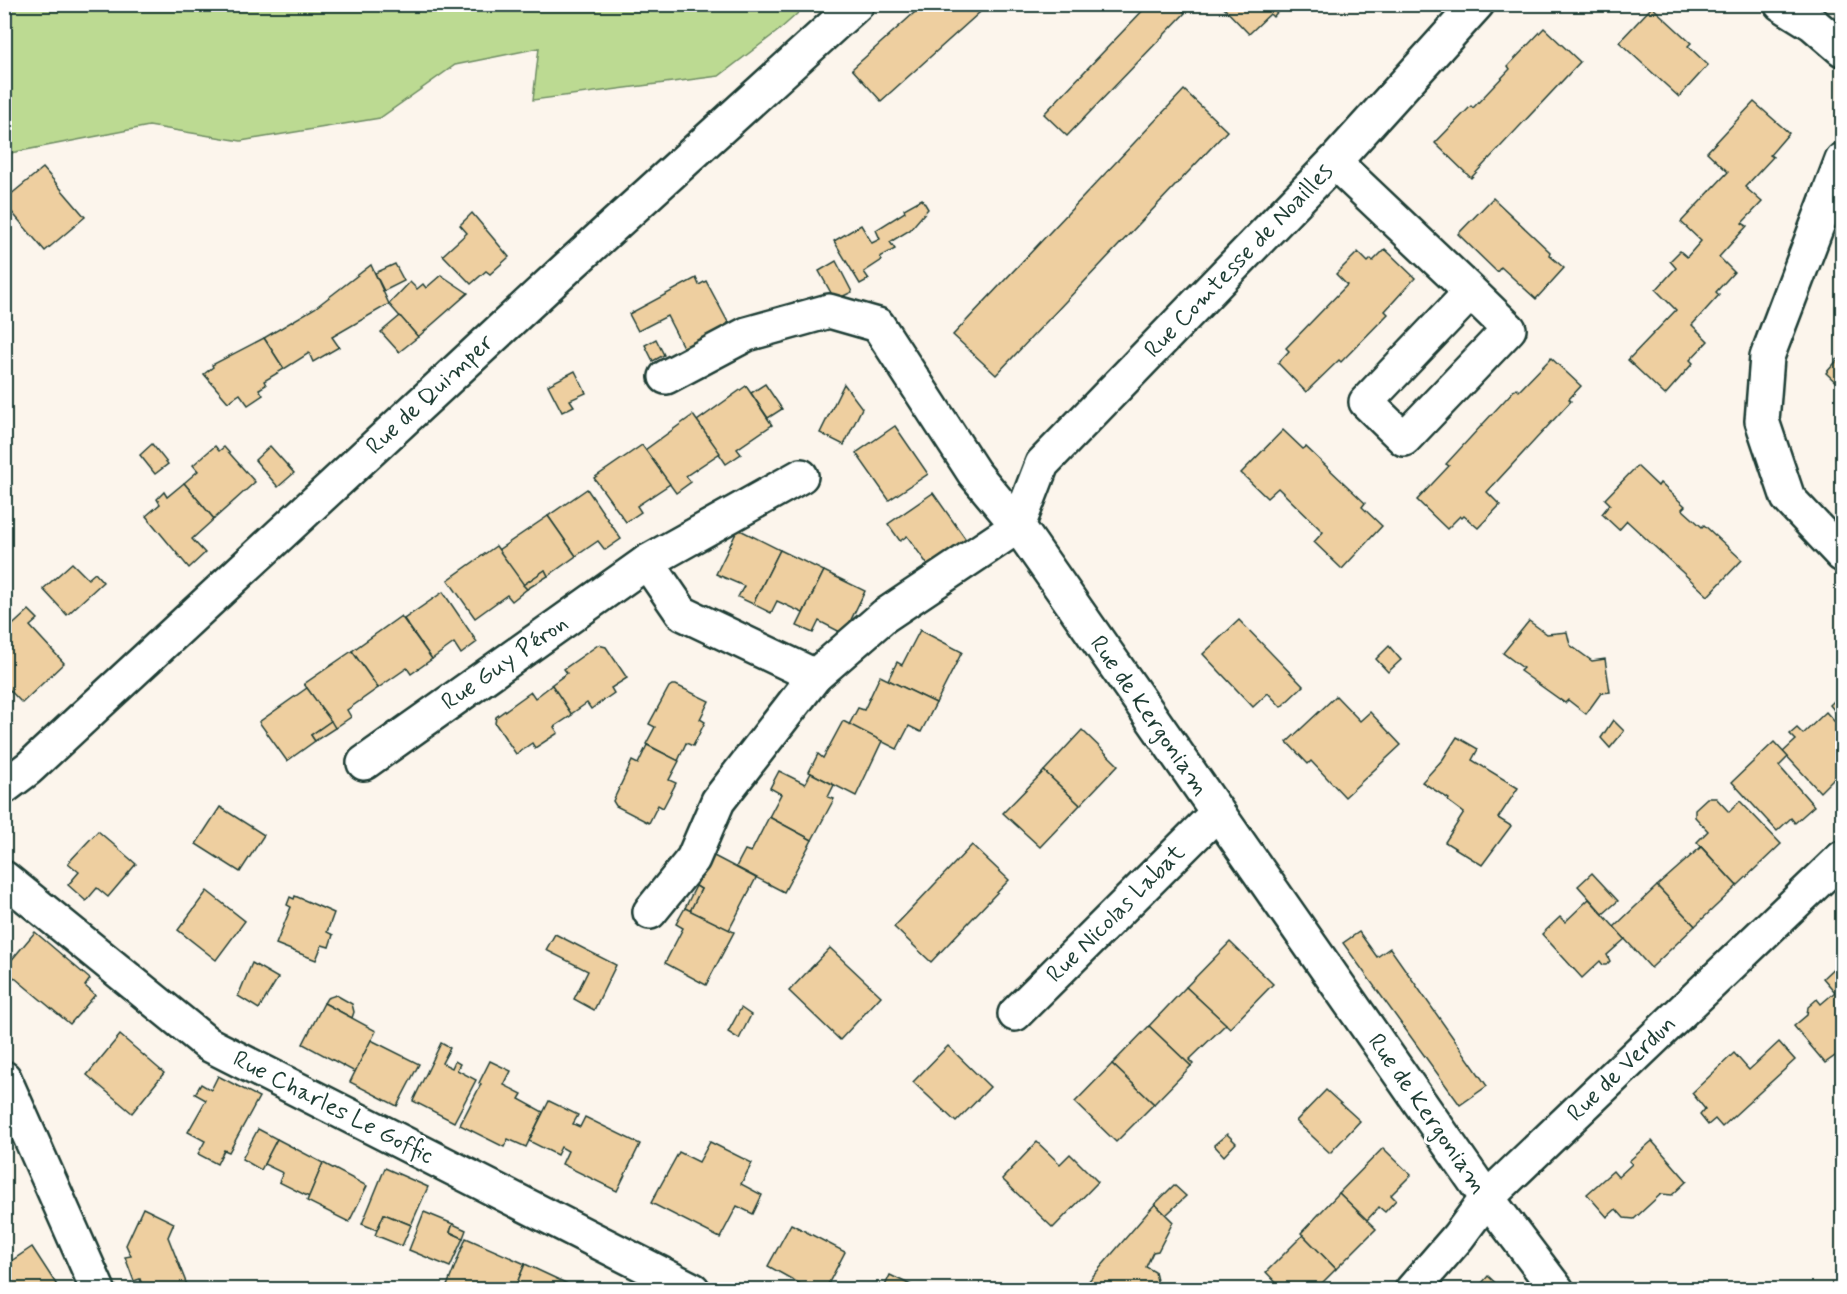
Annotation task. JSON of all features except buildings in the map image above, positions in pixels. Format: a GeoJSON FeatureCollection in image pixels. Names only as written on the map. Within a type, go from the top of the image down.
{"type":"FeatureCollection","features":[{"type":"Feature","properties":{"kind":"street","name":"Rue de Quimper"},"geometry":{"type":"LineString","coordinates":[[4,788],[30,768],[558,276],[857,4]]}},
{"type":"Feature","properties":{"kind":"street","name":"Rue Comtesse de Noailles"},"geometry":{"type":"LineString","coordinates":[[1018,526],[1042,464],[1334,162],[1477,4]]}},
{"type":"Feature","properties":{"kind":"street"},"geometry":{"type":"LineString","coordinates":[[1781,4],[1813,24],[1842,49]]}},
{"type":"Feature","properties":{"kind":"street"},"geometry":{"type":"LineString","coordinates":[[1842,160],[1767,357],[1762,421],[1788,498],[1842,555]]}},
{"type":"Feature","properties":{"kind":"street"},"geometry":{"type":"LineString","coordinates":[[1334,162],[1471,292]]}},
{"type":"Feature","properties":{"kind":"street","name":"Rue de Kergoniam"},"geometry":{"type":"LineString","coordinates":[[666,377],[747,334],[829,311],[878,325],[974,473],[1018,526],[1216,814],[1486,1198],[1557,1290]]}},
{"type":"Feature","properties":{"kind":"street","name":"Rue Guy Péron"},"geometry":{"type":"LineString","coordinates":[[364,763],[647,562],[801,476]]}},
{"type":"Feature","properties":{"kind":"street"},"geometry":{"type":"LineString","coordinates":[[650,912],[693,859],[718,801],[815,676],[884,616],[1018,526]]}},
{"type":"Feature","properties":{"kind":"street"},"geometry":{"type":"LineString","coordinates":[[647,562],[682,613],[815,676]]}},
{"type":"Feature","properties":{"kind":"street","name":"Rue Nicolas Labat"},"geometry":{"type":"LineString","coordinates":[[1015,1014],[1216,814]]}},
{"type":"Feature","properties":{"kind":"street","name":"Rue de Verdun"},"geometry":{"type":"LineString","coordinates":[[1412,1290],[1458,1237],[1486,1198],[1842,858]]}},
{"type":"Feature","properties":{"kind":"street","name":"Rue Charles Le Goffic"},"geometry":{"type":"LineString","coordinates":[[4,878],[208,1044],[693,1290]]}},
{"type":"Feature","properties":{"kind":"street"},"geometry":{"type":"LineString","coordinates":[[4,1078],[98,1290]]}},
{"type":"Feature","properties":{"kind":"green space"},"geometry":{"type":"Polygon","coordinates":[[[5,4],[807,5],[778,31],[719,76],[533,100],[539,48],[455,65],[380,118],[241,141],[149,126],[5,154],[5,4]]]}}]}
